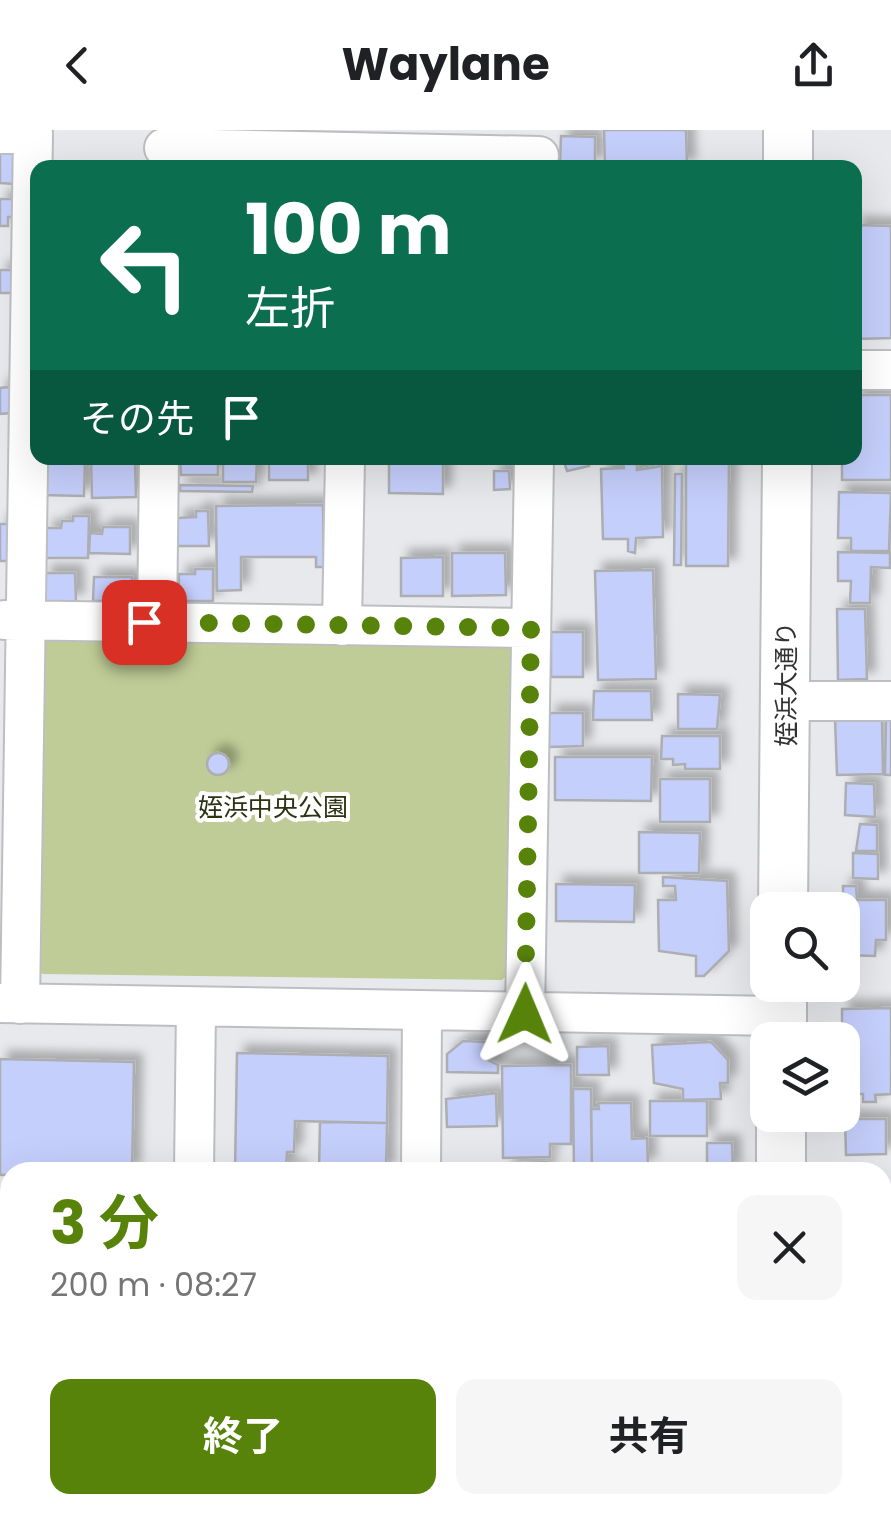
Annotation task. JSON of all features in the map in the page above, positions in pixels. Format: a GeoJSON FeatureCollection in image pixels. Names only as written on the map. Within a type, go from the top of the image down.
{"type":"FeatureCollection","features":[{"type":"Feature","properties":{"kind":"main road"},"geometry":{"type":"LineString","coordinates":[[788,130],[788,160]]}},
{"type":"Feature","properties":{"kind":"main road","name":"姪浜大通り"},"geometry":{"type":"LineString","coordinates":[[783,892],[786,465]]}},
{"type":"Feature","properties":{"kind":"main road"},"geometry":{"type":"LineString","coordinates":[[780,1162],[781,1132]]}},
{"type":"Feature","properties":{"kind":"street"},"geometry":{"type":"LineString","coordinates":[[0,134],[33,134],[16,242],[23,351],[14,506],[10,1004],[525,1014],[782,1014]]}},
{"type":"Feature","properties":{"kind":"street"},"geometry":{"type":"LineString","coordinates":[[164,149],[539,151]]}},
{"type":"Feature","properties":{"kind":"street"},"geometry":{"type":"LineString","coordinates":[[862,370],[891,370]]}},
{"type":"Feature","properties":{"kind":"street"},"geometry":{"type":"LineString","coordinates":[[156,622],[159,465]]}},
{"type":"Feature","properties":{"kind":"street"},"geometry":{"type":"LineString","coordinates":[[342,626],[345,465]]}},
{"type":"Feature","properties":{"kind":"street"},"geometry":{"type":"LineString","coordinates":[[525,1014],[534,465]]}},
{"type":"Feature","properties":{"kind":"street"},"geometry":{"type":"LineString","coordinates":[[13,620],[531,628]]}},
{"type":"Feature","properties":{"kind":"street"},"geometry":{"type":"LineString","coordinates":[[786,701],[891,701]]}},
{"type":"Feature","properties":{"kind":"street"},"geometry":{"type":"LineString","coordinates":[[194,1162],[196,1008]]}},
{"type":"Feature","properties":{"kind":"street"},"geometry":{"type":"LineString","coordinates":[[421,1162],[422,1012]]}},
{"type":"Feature","properties":{"kind":"green space","name":"姪浜中央公園"},"geometry":{"type":"Polygon","coordinates":[[[46,634],[516,638],[509,973],[502,980],[43,974],[32,965],[37,644],[46,634]]]}},
{"type":"Feature","properties":{"kind":"building"},"geometry":{"type":"Polygon","coordinates":[[[604,130],[686,130],[687,160],[605,160],[604,130]]]}},
{"type":"Feature","properties":{"kind":"building"},"geometry":{"type":"Polygon","coordinates":[[[561,136],[595,137],[595,160],[560,160],[561,136]]]}},
{"type":"Feature","properties":{"kind":"building"},"geometry":{"type":"Polygon","coordinates":[[[0,150],[15,150],[14,184],[0,183],[0,150]]]}},
{"type":"Feature","properties":{"kind":"building"},"geometry":{"type":"Polygon","coordinates":[[[0,199],[16,199],[15,217],[8,217],[8,226],[0,226],[0,199]]]}},
{"type":"Feature","properties":{"kind":"building"},"geometry":{"type":"Polygon","coordinates":[[[862,225],[891,226],[891,338],[862,339],[862,225]]]}},
{"type":"Feature","properties":{"kind":"building"},"geometry":{"type":"Polygon","coordinates":[[[0,270],[14,270],[14,293],[0,293],[0,270]]]}},
{"type":"Feature","properties":{"kind":"building"},"geometry":{"type":"Polygon","coordinates":[[[10,387],[11,413],[0,414],[0,388],[10,387]]]}},
{"type":"Feature","properties":{"kind":"building"},"geometry":{"type":"Polygon","coordinates":[[[862,395],[891,395],[891,480],[842,480],[842,465],[862,465],[862,395]]]}},
{"type":"Feature","properties":{"kind":"building"},"geometry":{"type":"Polygon","coordinates":[[[42,465],[85,465],[84,496],[42,495],[42,465]]]}},
{"type":"Feature","properties":{"kind":"building"},"geometry":{"type":"Polygon","coordinates":[[[91,465],[135,465],[136,497],[92,498],[91,465]]]}},
{"type":"Feature","properties":{"kind":"building"},"geometry":{"type":"Polygon","coordinates":[[[180,465],[218,465],[218,475],[181,475],[180,465]]]}},
{"type":"Feature","properties":{"kind":"building"},"geometry":{"type":"Polygon","coordinates":[[[223,465],[257,465],[256,482],[223,482],[223,465]]]}},
{"type":"Feature","properties":{"kind":"building"},"geometry":{"type":"Polygon","coordinates":[[[269,465],[308,465],[308,480],[269,480],[269,465]]]}},
{"type":"Feature","properties":{"kind":"building"},"geometry":{"type":"Polygon","coordinates":[[[389,465],[443,465],[443,494],[389,493],[389,465]]]}},
{"type":"Feature","properties":{"kind":"building"},"geometry":{"type":"Polygon","coordinates":[[[565,465],[589,465],[589,466],[567,471],[565,465]]]}},
{"type":"Feature","properties":{"kind":"building"},"geometry":{"type":"Polygon","coordinates":[[[623,465],[637,465],[637,470],[662,466],[663,537],[636,538],[635,553],[628,551],[628,539],[603,539],[601,469],[624,468],[623,465]]]}},
{"type":"Feature","properties":{"kind":"building"},"geometry":{"type":"Polygon","coordinates":[[[686,465],[729,465],[728,566],[686,566],[686,465]]]}},
{"type":"Feature","properties":{"kind":"building"},"geometry":{"type":"Polygon","coordinates":[[[494,471],[509,471],[510,489],[494,490],[494,471]]]}},
{"type":"Feature","properties":{"kind":"building"},"geometry":{"type":"Polygon","coordinates":[[[675,474],[682,474],[681,565],[674,565],[675,474]]]}},
{"type":"Feature","properties":{"kind":"building"},"geometry":{"type":"Polygon","coordinates":[[[180,485],[253,486],[252,492],[180,491],[180,485]]]}},
{"type":"Feature","properties":{"kind":"building"},"geometry":{"type":"Polygon","coordinates":[[[839,492],[891,493],[889,551],[851,551],[851,538],[838,538],[839,492]]]}},
{"type":"Feature","properties":{"kind":"building"},"geometry":{"type":"Polygon","coordinates":[[[323,505],[324,567],[316,567],[316,557],[241,557],[241,590],[217,591],[216,506],[323,505]]]}},
{"type":"Feature","properties":{"kind":"building"},"geometry":{"type":"Polygon","coordinates":[[[196,511],[208,511],[209,546],[177,546],[177,518],[196,517],[196,511]]]}},
{"type":"Feature","properties":{"kind":"building"},"geometry":{"type":"Polygon","coordinates":[[[73,516],[89,516],[88,558],[46,558],[46,528],[61,528],[62,521],[73,521],[73,516]]]}},
{"type":"Feature","properties":{"kind":"building"},"geometry":{"type":"Polygon","coordinates":[[[0,524],[11,524],[11,561],[0,561],[0,524]]]}},
{"type":"Feature","properties":{"kind":"building"},"geometry":{"type":"Polygon","coordinates":[[[103,527],[130,527],[130,554],[89,553],[90,533],[102,534],[103,527]]]}},
{"type":"Feature","properties":{"kind":"building"},"geometry":{"type":"Polygon","coordinates":[[[838,552],[890,553],[890,568],[871,567],[870,603],[850,603],[851,581],[838,581],[838,552]]]}},
{"type":"Feature","properties":{"kind":"building"},"geometry":{"type":"Polygon","coordinates":[[[452,553],[505,553],[506,595],[452,596],[452,553]]]}},
{"type":"Feature","properties":{"kind":"building"},"geometry":{"type":"Polygon","coordinates":[[[443,557],[443,596],[401,596],[401,558],[443,557]]]}},
{"type":"Feature","properties":{"kind":"building"},"geometry":{"type":"Polygon","coordinates":[[[195,569],[213,569],[213,601],[178,601],[179,574],[195,574],[195,569]]]}},
{"type":"Feature","properties":{"kind":"building"},"geometry":{"type":"Polygon","coordinates":[[[653,570],[656,679],[598,680],[595,571],[653,570]]]}},
{"type":"Feature","properties":{"kind":"building"},"geometry":{"type":"Polygon","coordinates":[[[44,573],[75,573],[76,601],[44,602],[44,573]]]}},
{"type":"Feature","properties":{"kind":"building"},"geometry":{"type":"Polygon","coordinates":[[[94,577],[132,577],[131,601],[93,601],[94,577]]]}},
{"type":"Feature","properties":{"kind":"building"},"geometry":{"type":"Polygon","coordinates":[[[837,609],[865,609],[867,679],[838,680],[837,609]]]}},
{"type":"Feature","properties":{"kind":"building"},"geometry":{"type":"Polygon","coordinates":[[[551,632],[583,632],[583,677],[551,677],[551,632]]]}},
{"type":"Feature","properties":{"kind":"building"},"geometry":{"type":"Polygon","coordinates":[[[594,691],[651,691],[652,720],[593,720],[594,691]]]}},
{"type":"Feature","properties":{"kind":"building"},"geometry":{"type":"Polygon","coordinates":[[[678,694],[720,695],[717,729],[678,729],[678,694]]]}},
{"type":"Feature","properties":{"kind":"building"},"geometry":{"type":"Polygon","coordinates":[[[549,713],[583,713],[583,746],[549,747],[549,713]]]}},
{"type":"Feature","properties":{"kind":"building"},"geometry":{"type":"Polygon","coordinates":[[[882,717],[883,774],[837,775],[835,718],[882,717]]]}},
{"type":"Feature","properties":{"kind":"building"},"geometry":{"type":"Polygon","coordinates":[[[886,720],[891,720],[891,775],[885,775],[886,720]]]}},
{"type":"Feature","properties":{"kind":"building"},"geometry":{"type":"Polygon","coordinates":[[[662,736],[720,736],[720,769],[685,769],[685,764],[673,765],[673,759],[661,759],[662,736]]]}},
{"type":"Feature","properties":{"kind":"building"},"geometry":{"type":"Polygon","coordinates":[[[218,753],[226,756],[226,772],[218,775],[210,772],[207,764],[210,756],[218,753]]]}},
{"type":"Feature","properties":{"kind":"building"},"geometry":{"type":"Polygon","coordinates":[[[555,757],[652,757],[651,801],[555,800],[555,757]]]}},
{"type":"Feature","properties":{"kind":"building"},"geometry":{"type":"Polygon","coordinates":[[[660,779],[710,779],[710,822],[660,822],[660,779]]]}},
{"type":"Feature","properties":{"kind":"building"},"geometry":{"type":"Polygon","coordinates":[[[846,783],[874,784],[875,817],[845,815],[846,783]]]}},
{"type":"Feature","properties":{"kind":"building"},"geometry":{"type":"Polygon","coordinates":[[[860,824],[877,825],[877,851],[856,851],[860,824]]]}},
{"type":"Feature","properties":{"kind":"building"},"geometry":{"type":"Polygon","coordinates":[[[639,832],[700,833],[699,873],[639,873],[639,832]]]}},
{"type":"Feature","properties":{"kind":"building"},"geometry":{"type":"Polygon","coordinates":[[[853,853],[878,854],[878,879],[853,878],[853,853]]]}},
{"type":"Feature","properties":{"kind":"building"},"geometry":{"type":"Polygon","coordinates":[[[663,877],[727,881],[729,951],[704,976],[696,976],[696,956],[659,951],[658,900],[676,900],[675,886],[663,886],[663,877]]]}},
{"type":"Feature","properties":{"kind":"building"},"geometry":{"type":"Polygon","coordinates":[[[556,884],[635,885],[634,922],[556,921],[556,884]]]}},
{"type":"Feature","properties":{"kind":"building"},"geometry":{"type":"Polygon","coordinates":[[[843,886],[856,886],[856,892],[843,892],[843,886]]]}},
{"type":"Feature","properties":{"kind":"building"},"geometry":{"type":"Polygon","coordinates":[[[860,900],[886,900],[886,940],[876,940],[875,956],[860,956],[860,900]]]}},
{"type":"Feature","properties":{"kind":"building"},"geometry":{"type":"Polygon","coordinates":[[[891,1008],[891,1094],[875,1095],[876,1102],[863,1102],[860,1094],[860,1022],[842,1022],[842,1009],[891,1008]]]}},
{"type":"Feature","properties":{"kind":"building"},"geometry":{"type":"Polygon","coordinates":[[[463,1041],[486,1042],[486,1059],[498,1065],[498,1073],[447,1072],[447,1054],[463,1041]]]}},
{"type":"Feature","properties":{"kind":"building"},"geometry":{"type":"Polygon","coordinates":[[[711,1042],[728,1060],[728,1083],[720,1083],[721,1099],[683,1100],[683,1089],[654,1083],[652,1045],[711,1042]]]}},
{"type":"Feature","properties":{"kind":"building"},"geometry":{"type":"Polygon","coordinates":[[[608,1046],[609,1075],[577,1075],[577,1047],[608,1046]]]}},
{"type":"Feature","properties":{"kind":"building"},"geometry":{"type":"Polygon","coordinates":[[[237,1053],[388,1056],[387,1123],[295,1121],[294,1152],[287,1152],[286,1162],[235,1162],[237,1053]]]}},
{"type":"Feature","properties":{"kind":"building"},"geometry":{"type":"Polygon","coordinates":[[[0,1059],[134,1062],[132,1162],[0,1162],[0,1059]]]}},
{"type":"Feature","properties":{"kind":"building"},"geometry":{"type":"Polygon","coordinates":[[[571,1065],[571,1144],[550,1144],[550,1157],[503,1158],[502,1066],[571,1065]]]}},
{"type":"Feature","properties":{"kind":"building"},"geometry":{"type":"Polygon","coordinates":[[[573,1089],[591,1089],[592,1162],[574,1162],[573,1089]]]}},
{"type":"Feature","properties":{"kind":"building"},"geometry":{"type":"Polygon","coordinates":[[[496,1093],[497,1126],[447,1127],[446,1099],[496,1093]]]}},
{"type":"Feature","properties":{"kind":"building"},"geometry":{"type":"Polygon","coordinates":[[[650,1101],[707,1101],[707,1136],[650,1136],[650,1101]]]}},
{"type":"Feature","properties":{"kind":"building"},"geometry":{"type":"Polygon","coordinates":[[[598,1103],[631,1103],[632,1139],[647,1138],[648,1162],[592,1162],[591,1109],[599,1109],[598,1103]]]}},
{"type":"Feature","properties":{"kind":"building"},"geometry":{"type":"Polygon","coordinates":[[[860,1119],[886,1119],[886,1154],[846,1155],[845,1132],[860,1132],[860,1119]]]}},
{"type":"Feature","properties":{"kind":"building"},"geometry":{"type":"Polygon","coordinates":[[[320,1122],[387,1123],[386,1162],[319,1162],[320,1122]]]}},
{"type":"Feature","properties":{"kind":"building"},"geometry":{"type":"Polygon","coordinates":[[[707,1143],[732,1143],[733,1162],[707,1162],[707,1143]]]}},
{"type":"Feature","properties":{"kind":"route"},"geometry":{"type":"LineString","coordinates":[[144,622],[531,628],[525,1014]]}}]}
